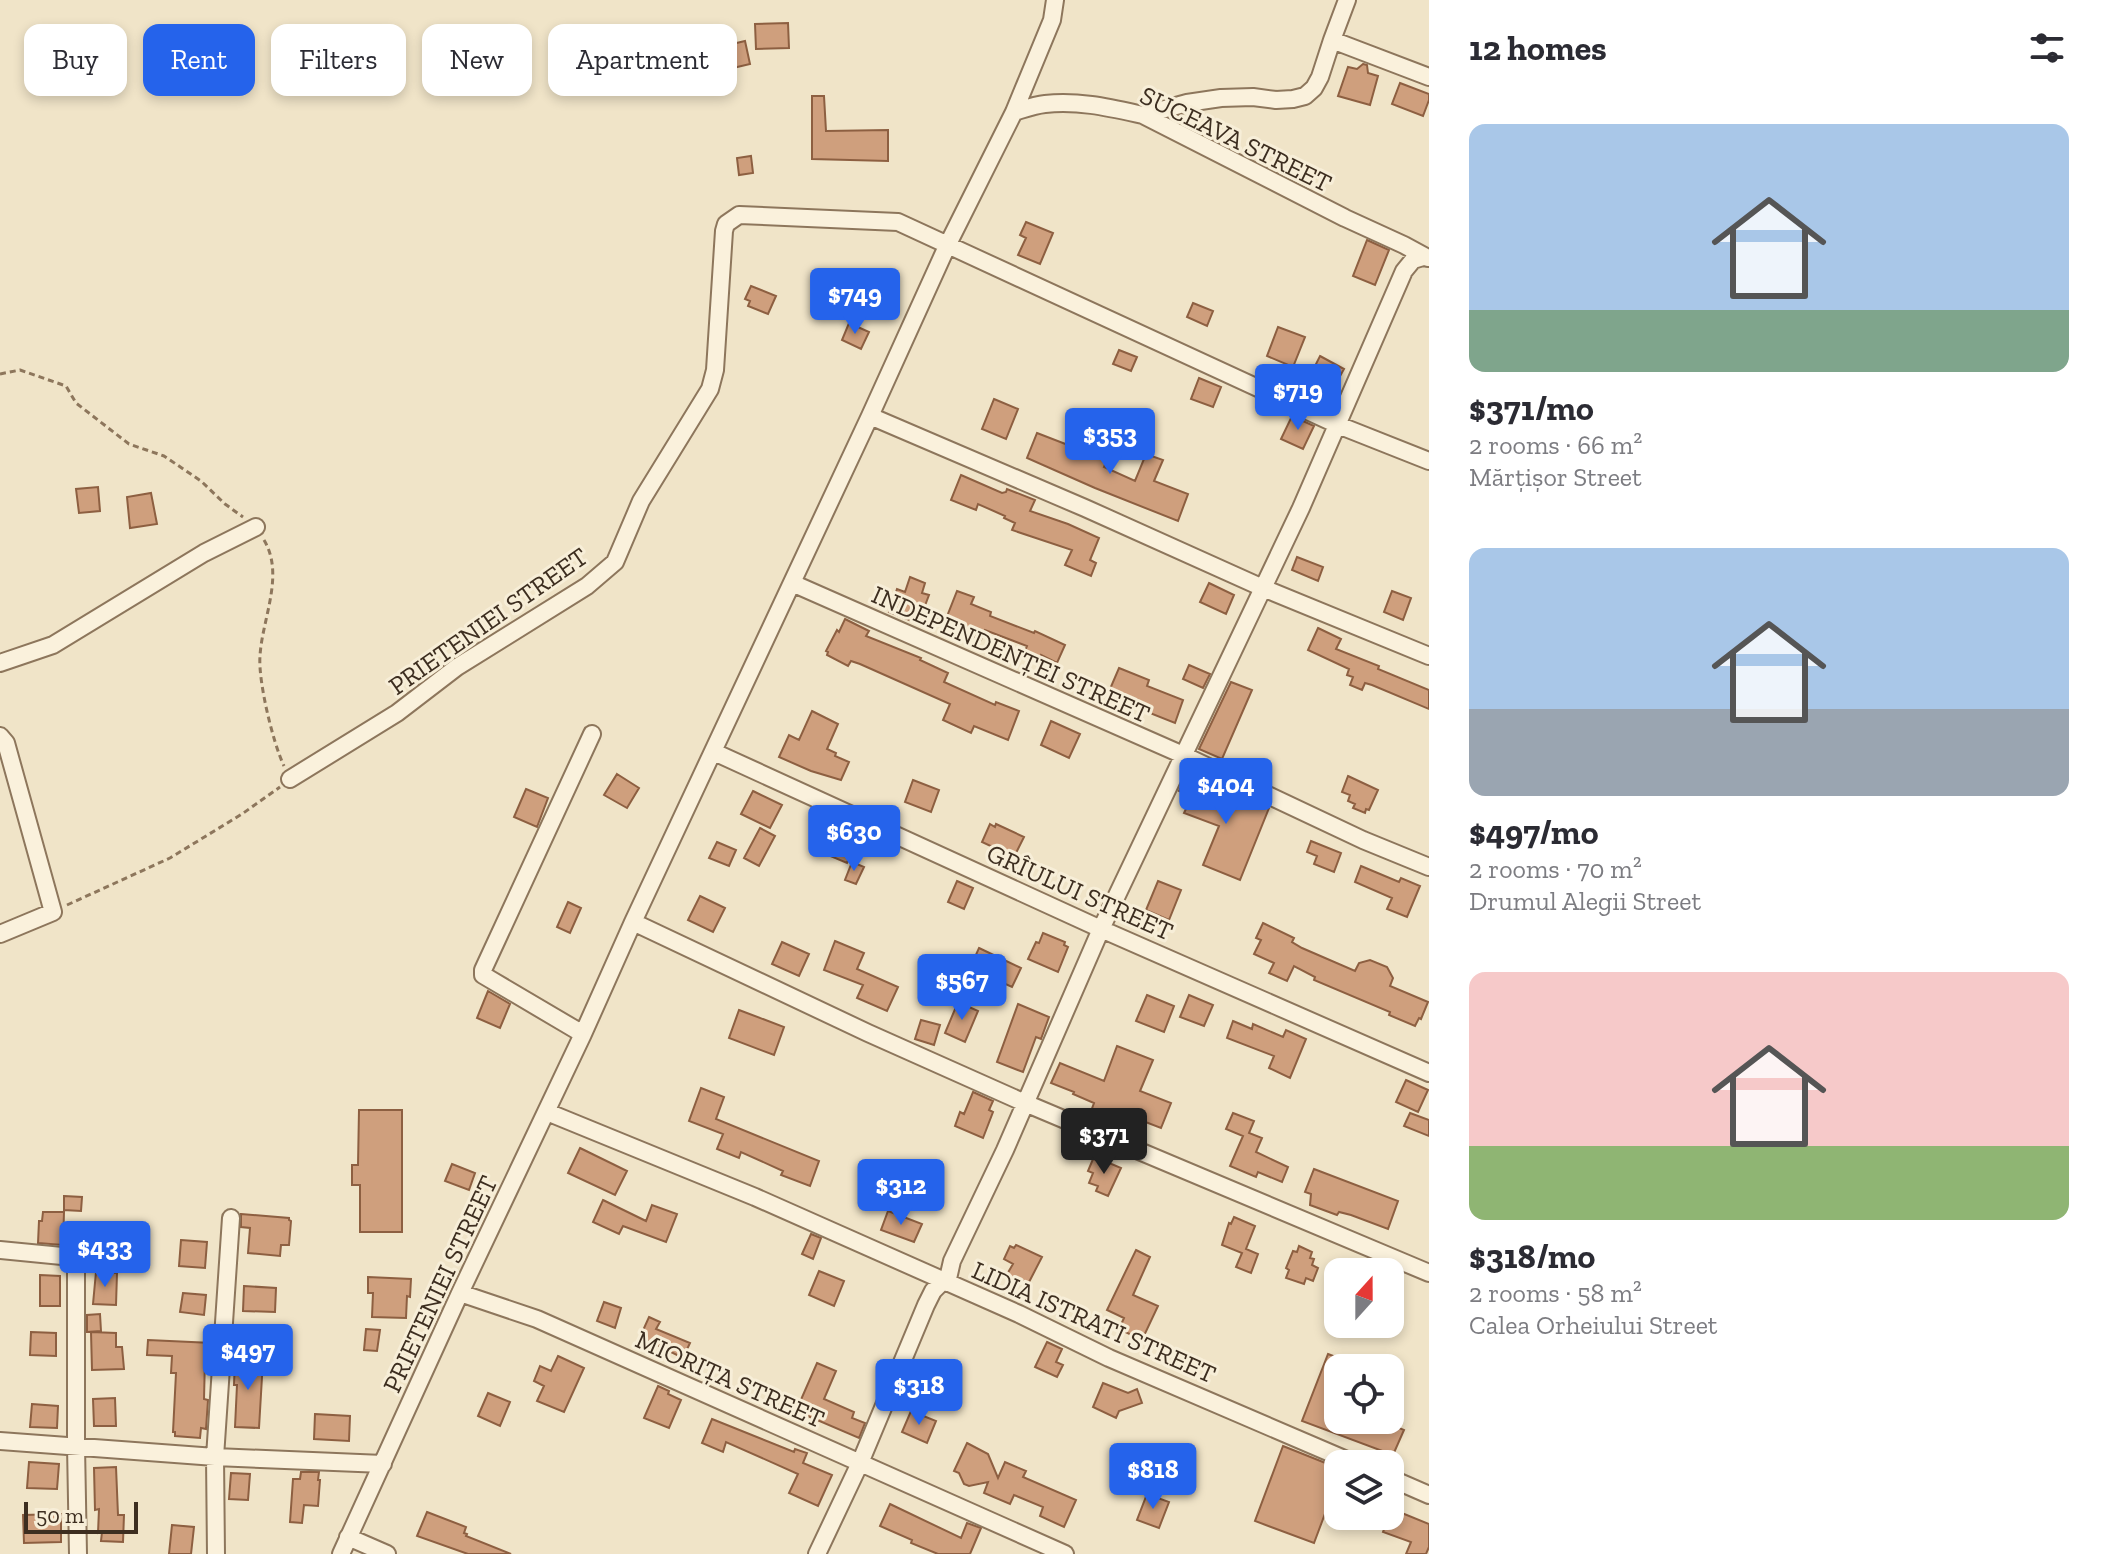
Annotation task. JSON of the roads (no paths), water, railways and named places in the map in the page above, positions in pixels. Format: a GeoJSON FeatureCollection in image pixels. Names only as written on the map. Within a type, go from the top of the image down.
{"type":"FeatureCollection","features":[{"type":"Feature","properties":{"kind":"street","name":"PRIETENIEI STREET"},"geometry":{"type":"LineString","coordinates":[[341,1554],[948,244],[1014,112],[1052,20],[1055,0]]}},
{"type":"Feature","properties":{"kind":"street"},"geometry":{"type":"LineString","coordinates":[[1143,115],[1221,98],[1276,100],[1305,96],[1320,77],[1347,0]]}},
{"type":"Feature","properties":{"kind":"street"},"geometry":{"type":"LineString","coordinates":[[1332,40],[1429,77]]}},
{"type":"Feature","properties":{"kind":"street","name":"SUCEAVA STREET"},"geometry":{"type":"LineString","coordinates":[[1014,112],[1043,104],[1072,103],[1143,115],[1426,258]]}},
{"type":"Feature","properties":{"kind":"street","name":"PRIETENIEI STREET"},"geometry":{"type":"LineString","coordinates":[[290,779],[397,713],[457,667],[587,586],[615,562],[641,501],[710,389],[715,370],[724,231],[731,219],[739,215],[898,222],[948,244]]}},
{"type":"Feature","properties":{"kind":"street"},"geometry":{"type":"LineString","coordinates":[[948,244],[1338,425],[1429,461]]}},
{"type":"Feature","properties":{"kind":"street"},"geometry":{"type":"LineString","coordinates":[[817,1554],[860,1463],[926,1305],[933,1291],[945,1282],[1101,929],[1263,588],[1404,271],[1413,260],[1426,258]]}},
{"type":"Feature","properties":{"kind":"street"},"geometry":{"type":"LineString","coordinates":[[870,416],[1263,588],[1429,656]]}},
{"type":"Feature","properties":{"kind":"street"},"geometry":{"type":"LineString","coordinates":[[0,663],[53,645],[204,553],[256,527]]}},
{"type":"Feature","properties":{"kind":"street","name":"INDEPENDENȚEI STREET"},"geometry":{"type":"LineString","coordinates":[[792,583],[1429,867]]}},
{"type":"Feature","properties":{"kind":"street"},"geometry":{"type":"LineString","coordinates":[[583,1034],[483,975],[483,970],[592,734]]}},
{"type":"Feature","properties":{"kind":"street"},"geometry":{"type":"LineString","coordinates":[[0,736],[6,743],[53,912],[0,934]]}},
{"type":"Feature","properties":{"kind":"street","name":"GRÎULUI STREET"},"geometry":{"type":"LineString","coordinates":[[714,752],[1101,929],[1429,1073]]}},
{"type":"Feature","properties":{"kind":"street"},"geometry":{"type":"LineString","coordinates":[[633,922],[1025,1103],[1429,1273]]}},
{"type":"Feature","properties":{"kind":"street","name":"LIDIA ISTRATI STREET"},"geometry":{"type":"LineString","coordinates":[[547,1112],[755,1197],[1019,1314],[1109,1358],[1324,1450]]}},
{"type":"Feature","properties":{"kind":"street"},"geometry":{"type":"LineString","coordinates":[[216,1554],[215,1457],[231,1218]]}},
{"type":"Feature","properties":{"kind":"street"},"geometry":{"type":"LineString","coordinates":[[0,1250],[62,1256],[74,1262],[77,1272],[78,1554]]}},
{"type":"Feature","properties":{"kind":"street","name":"MIORIȚA STREET"},"geometry":{"type":"LineString","coordinates":[[460,1293],[537,1319],[1065,1554]]}},
{"type":"Feature","properties":{"kind":"street"},"geometry":{"type":"LineString","coordinates":[[0,1441],[215,1457],[383,1464]]}},
{"type":"Feature","properties":{"kind":"street"},"geometry":{"type":"LineString","coordinates":[[1404,1484],[1429,1495]]}},
{"type":"Feature","properties":{"kind":"street"},"geometry":{"type":"LineString","coordinates":[[348,1537],[387,1554]]}}]}
